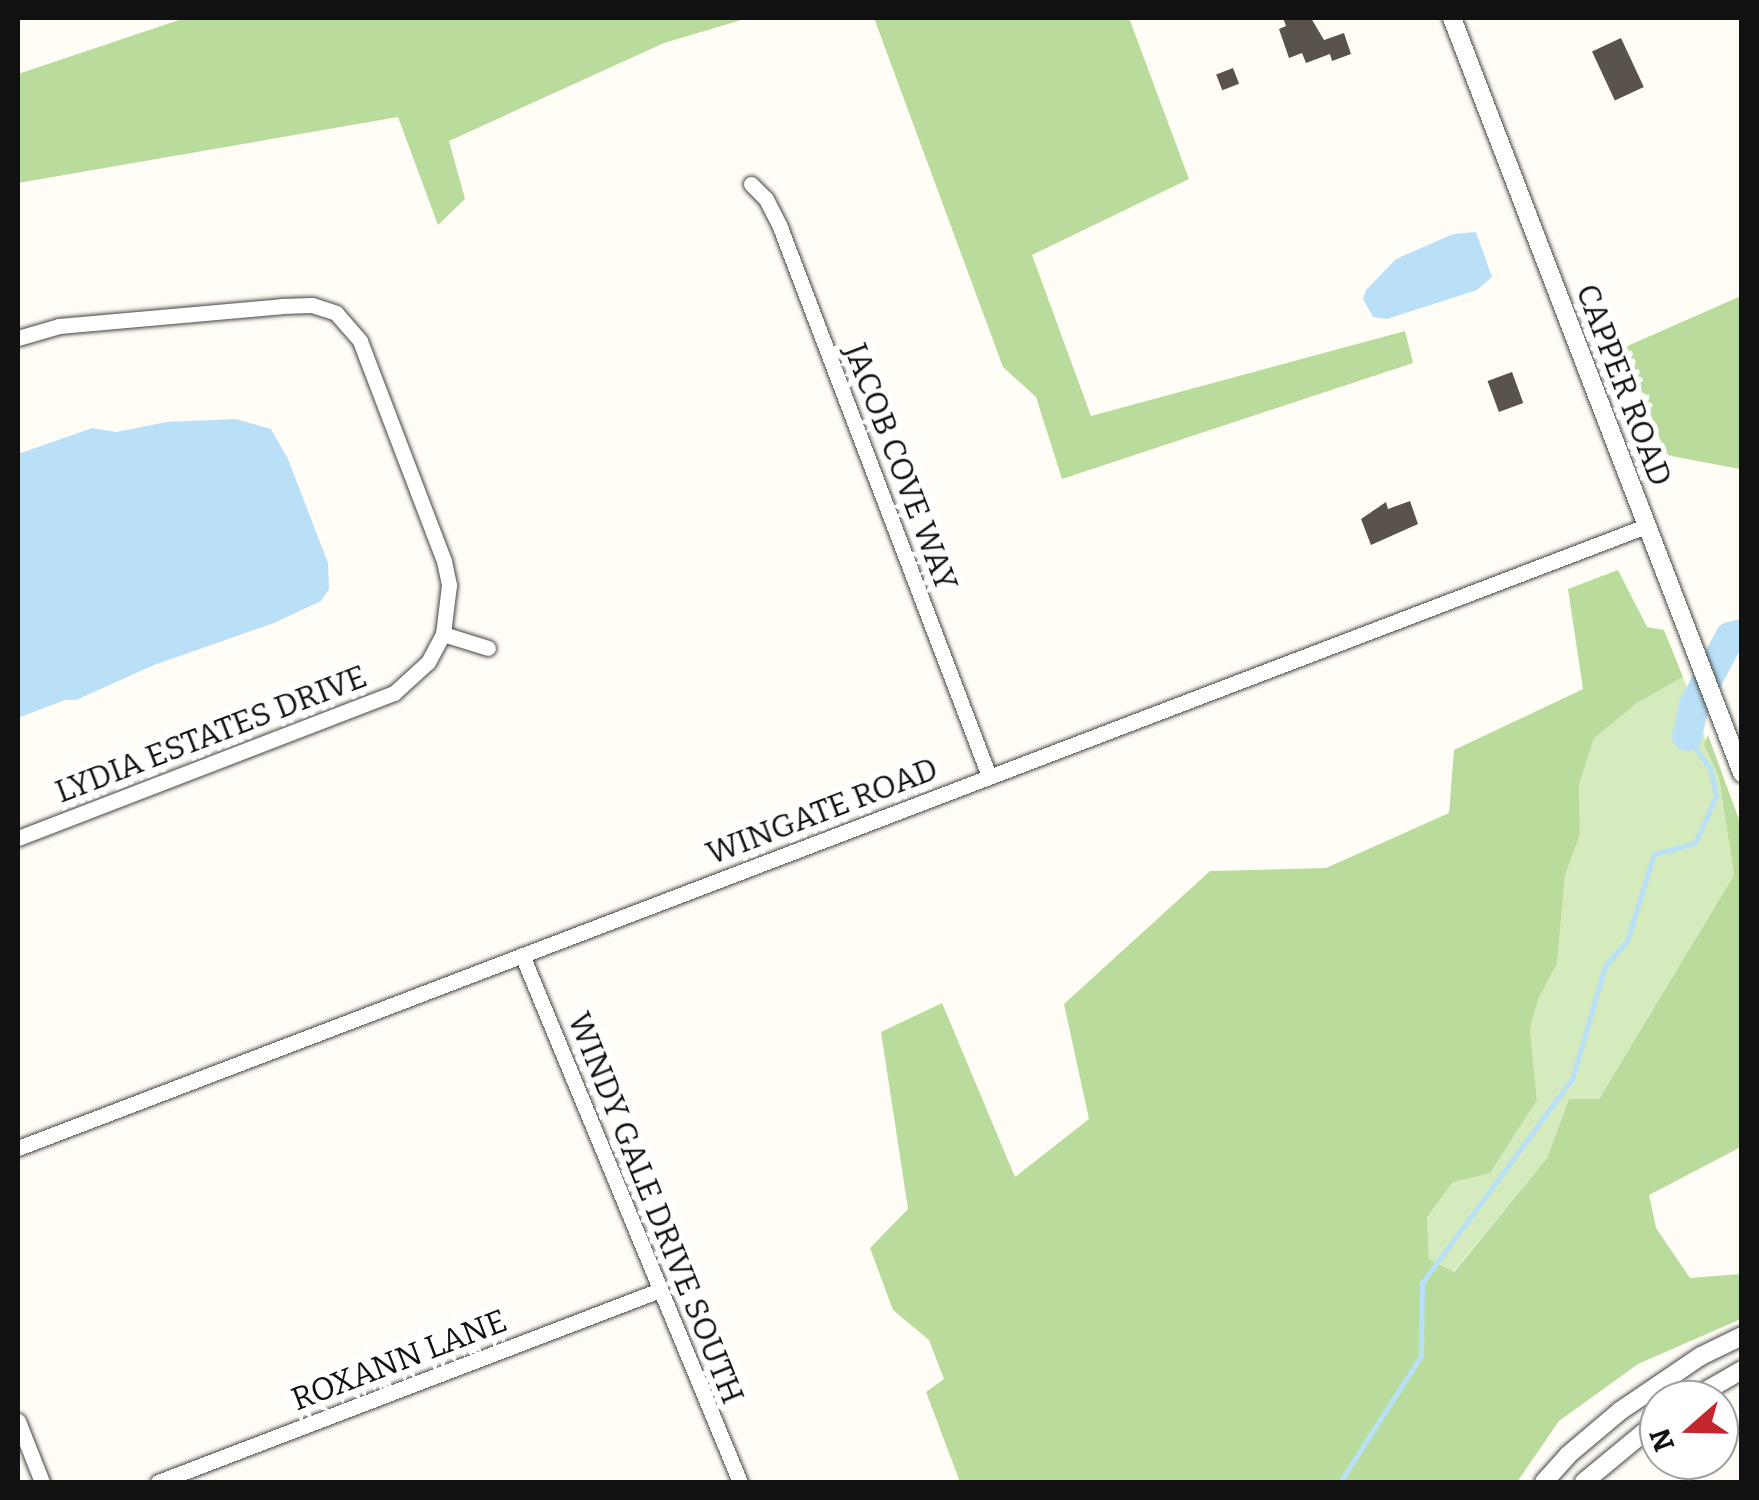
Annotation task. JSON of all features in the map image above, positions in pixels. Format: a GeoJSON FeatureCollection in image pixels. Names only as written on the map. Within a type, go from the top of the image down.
{"type":"FeatureCollection","features":[{"type":"Feature","properties":{"kind":"street","name":"CAPPER ROAD"},"geometry":{"type":"LineString","coordinates":[[1452,18],[1742,773]]}},
{"type":"Feature","properties":{"kind":"street","name":"JACOB COVE WAY"},"geometry":{"type":"LineString","coordinates":[[752,184],[766,198],[780,227],[989,776]]}},
{"type":"Feature","properties":{"kind":"street","name":"LYDIA ESTATES DRIVE"},"geometry":{"type":"LineString","coordinates":[[18,338],[59,326],[281,306],[312,305],[336,312],[360,341],[444,560],[448,598],[443,634],[415,678],[378,701],[18,838]]}},
{"type":"Feature","properties":{"kind":"street","name":"WINGATE ROAD"},"geometry":{"type":"LineString","coordinates":[[18,1148],[1646,526]]}},
{"type":"Feature","properties":{"kind":"street"},"geometry":{"type":"LineString","coordinates":[[443,634],[488,648]]}},
{"type":"Feature","properties":{"kind":"street","name":"WINDY GALE DRIVE SOUTH"},"geometry":{"type":"LineString","coordinates":[[522,955],[740,1482]]}},
{"type":"Feature","properties":{"kind":"street","name":"ROXANN LANE"},"geometry":{"type":"LineString","coordinates":[[158,1482],[660,1290]]}},
{"type":"Feature","properties":{"kind":"street"},"geometry":{"type":"LineString","coordinates":[[1544,1482],[1600,1428],[1663,1380],[1742,1336]]}},
{"type":"Feature","properties":{"kind":"street"},"geometry":{"type":"LineString","coordinates":[[18,1420],[42,1482]]}},
{"type":"Feature","properties":{"kind":"street"},"geometry":{"type":"LineString","coordinates":[[1600,1428],[1616,1452]]}},
{"type":"Feature","properties":{"kind":"street"},"geometry":{"type":"LineString","coordinates":[[1584,1482],[1639,1435]]}},
{"type":"Feature","properties":{"kind":"green space"},"geometry":{"type":"Polygon","coordinates":[[[185,18],[748,18],[664,43],[449,141],[465,199],[438,225],[398,117],[18,183],[18,74],[185,18]]]}},
{"type":"Feature","properties":{"kind":"green space"},"geometry":{"type":"Polygon","coordinates":[[[874,18],[1129,18],[1189,179],[1032,255],[1091,416],[1405,331],[1413,363],[1062,479],[1036,397],[1003,367],[874,18]]]}},
{"type":"Feature","properties":{"kind":"green space"},"geometry":{"type":"Polygon","coordinates":[[[1741,296],[1741,474],[1740,469],[1666,455],[1625,347],[1741,296]]]}},
{"type":"Feature","properties":{"kind":"green space"},"geometry":{"type":"Polygon","coordinates":[[[1618,570],[1647,627],[1664,630],[1683,677],[1637,703],[1594,738],[1579,785],[1580,835],[1565,875],[1557,964],[1539,997],[1530,1029],[1537,1100],[1490,1173],[1453,1182],[1427,1218],[1429,1259],[1454,1272],[1547,1158],[1569,1099],[1599,1099],[1734,875],[1719,778],[1704,744],[1708,735],[1741,825],[1741,1147],[1649,1195],[1656,1228],[1690,1278],[1741,1274],[1741,1319],[1638,1364],[1559,1421],[1517,1482],[960,1482],[926,1392],[944,1379],[929,1340],[893,1310],[870,1248],[908,1209],[881,1032],[942,1003],[1015,1177],[1089,1119],[1064,1004],[1210,871],[1326,868],[1449,813],[1454,750],[1583,689],[1568,589],[1618,570]]]}},
{"type":"Feature","properties":{"kind":"green space"},"geometry":{"type":"Polygon","coordinates":[[[1683,677],[1719,778],[1734,875],[1599,1099],[1569,1099],[1547,1158],[1453,1272],[1429,1259],[1427,1219],[1453,1182],[1537,1100],[1530,1029],[1539,997],[1557,964],[1565,875],[1580,835],[1579,785],[1594,737],[1637,703],[1683,677]]]}},
{"type":"Feature","properties":{"kind":"water"},"geometry":{"type":"Polygon","coordinates":[[[1476,232],[1492,277],[1477,290],[1387,319],[1373,317],[1363,299],[1366,290],[1396,259],[1453,234],[1476,232]]]}},
{"type":"Feature","properties":{"kind":"water"},"geometry":{"type":"Polygon","coordinates":[[[236,419],[271,429],[288,459],[328,563],[329,589],[321,601],[274,623],[154,665],[76,700],[65,700],[18,718],[18,454],[92,428],[116,432],[167,422],[236,419]]]}},
{"type":"Feature","properties":{"kind":"water"},"geometry":{"type":"Polygon","coordinates":[[[1741,625],[1741,638],[1716,667],[1710,650],[1727,628],[1741,625]]]}},
{"type":"Feature","properties":{"kind":"building"},"geometry":{"type":"Polygon","coordinates":[[[1283,18],[1311,18],[1324,40],[1344,33],[1351,54],[1332,61],[1330,54],[1306,63],[1302,53],[1289,58],[1279,29],[1286,26],[1283,18]]]}},
{"type":"Feature","properties":{"kind":"building"},"geometry":{"type":"Polygon","coordinates":[[[1621,38],[1644,87],[1615,100],[1592,52],[1621,38]]]}},
{"type":"Feature","properties":{"kind":"building"},"geometry":{"type":"Polygon","coordinates":[[[1233,68],[1239,84],[1222,90],[1216,74],[1233,68]]]}},
{"type":"Feature","properties":{"kind":"building"},"geometry":{"type":"Polygon","coordinates":[[[1512,372],[1523,403],[1499,412],[1488,381],[1512,372]]]}},
{"type":"Feature","properties":{"kind":"building"},"geometry":{"type":"Polygon","coordinates":[[[1410,501],[1418,524],[1371,545],[1361,519],[1386,502],[1388,509],[1410,501]]]}},
{"type":"Feature","properties":{"kind":"waterway"},"geometry":{"type":"LineString","coordinates":[[1687,736],[1694,705],[1730,637],[1742,634]]}},
{"type":"Feature","properties":{"kind":"waterway"},"geometry":{"type":"LineString","coordinates":[[1340,1482],[1421,1356],[1422,1283],[1572,1079],[1605,966],[1627,941],[1654,854],[1695,843],[1716,796],[1710,768],[1687,736]]}}]}
